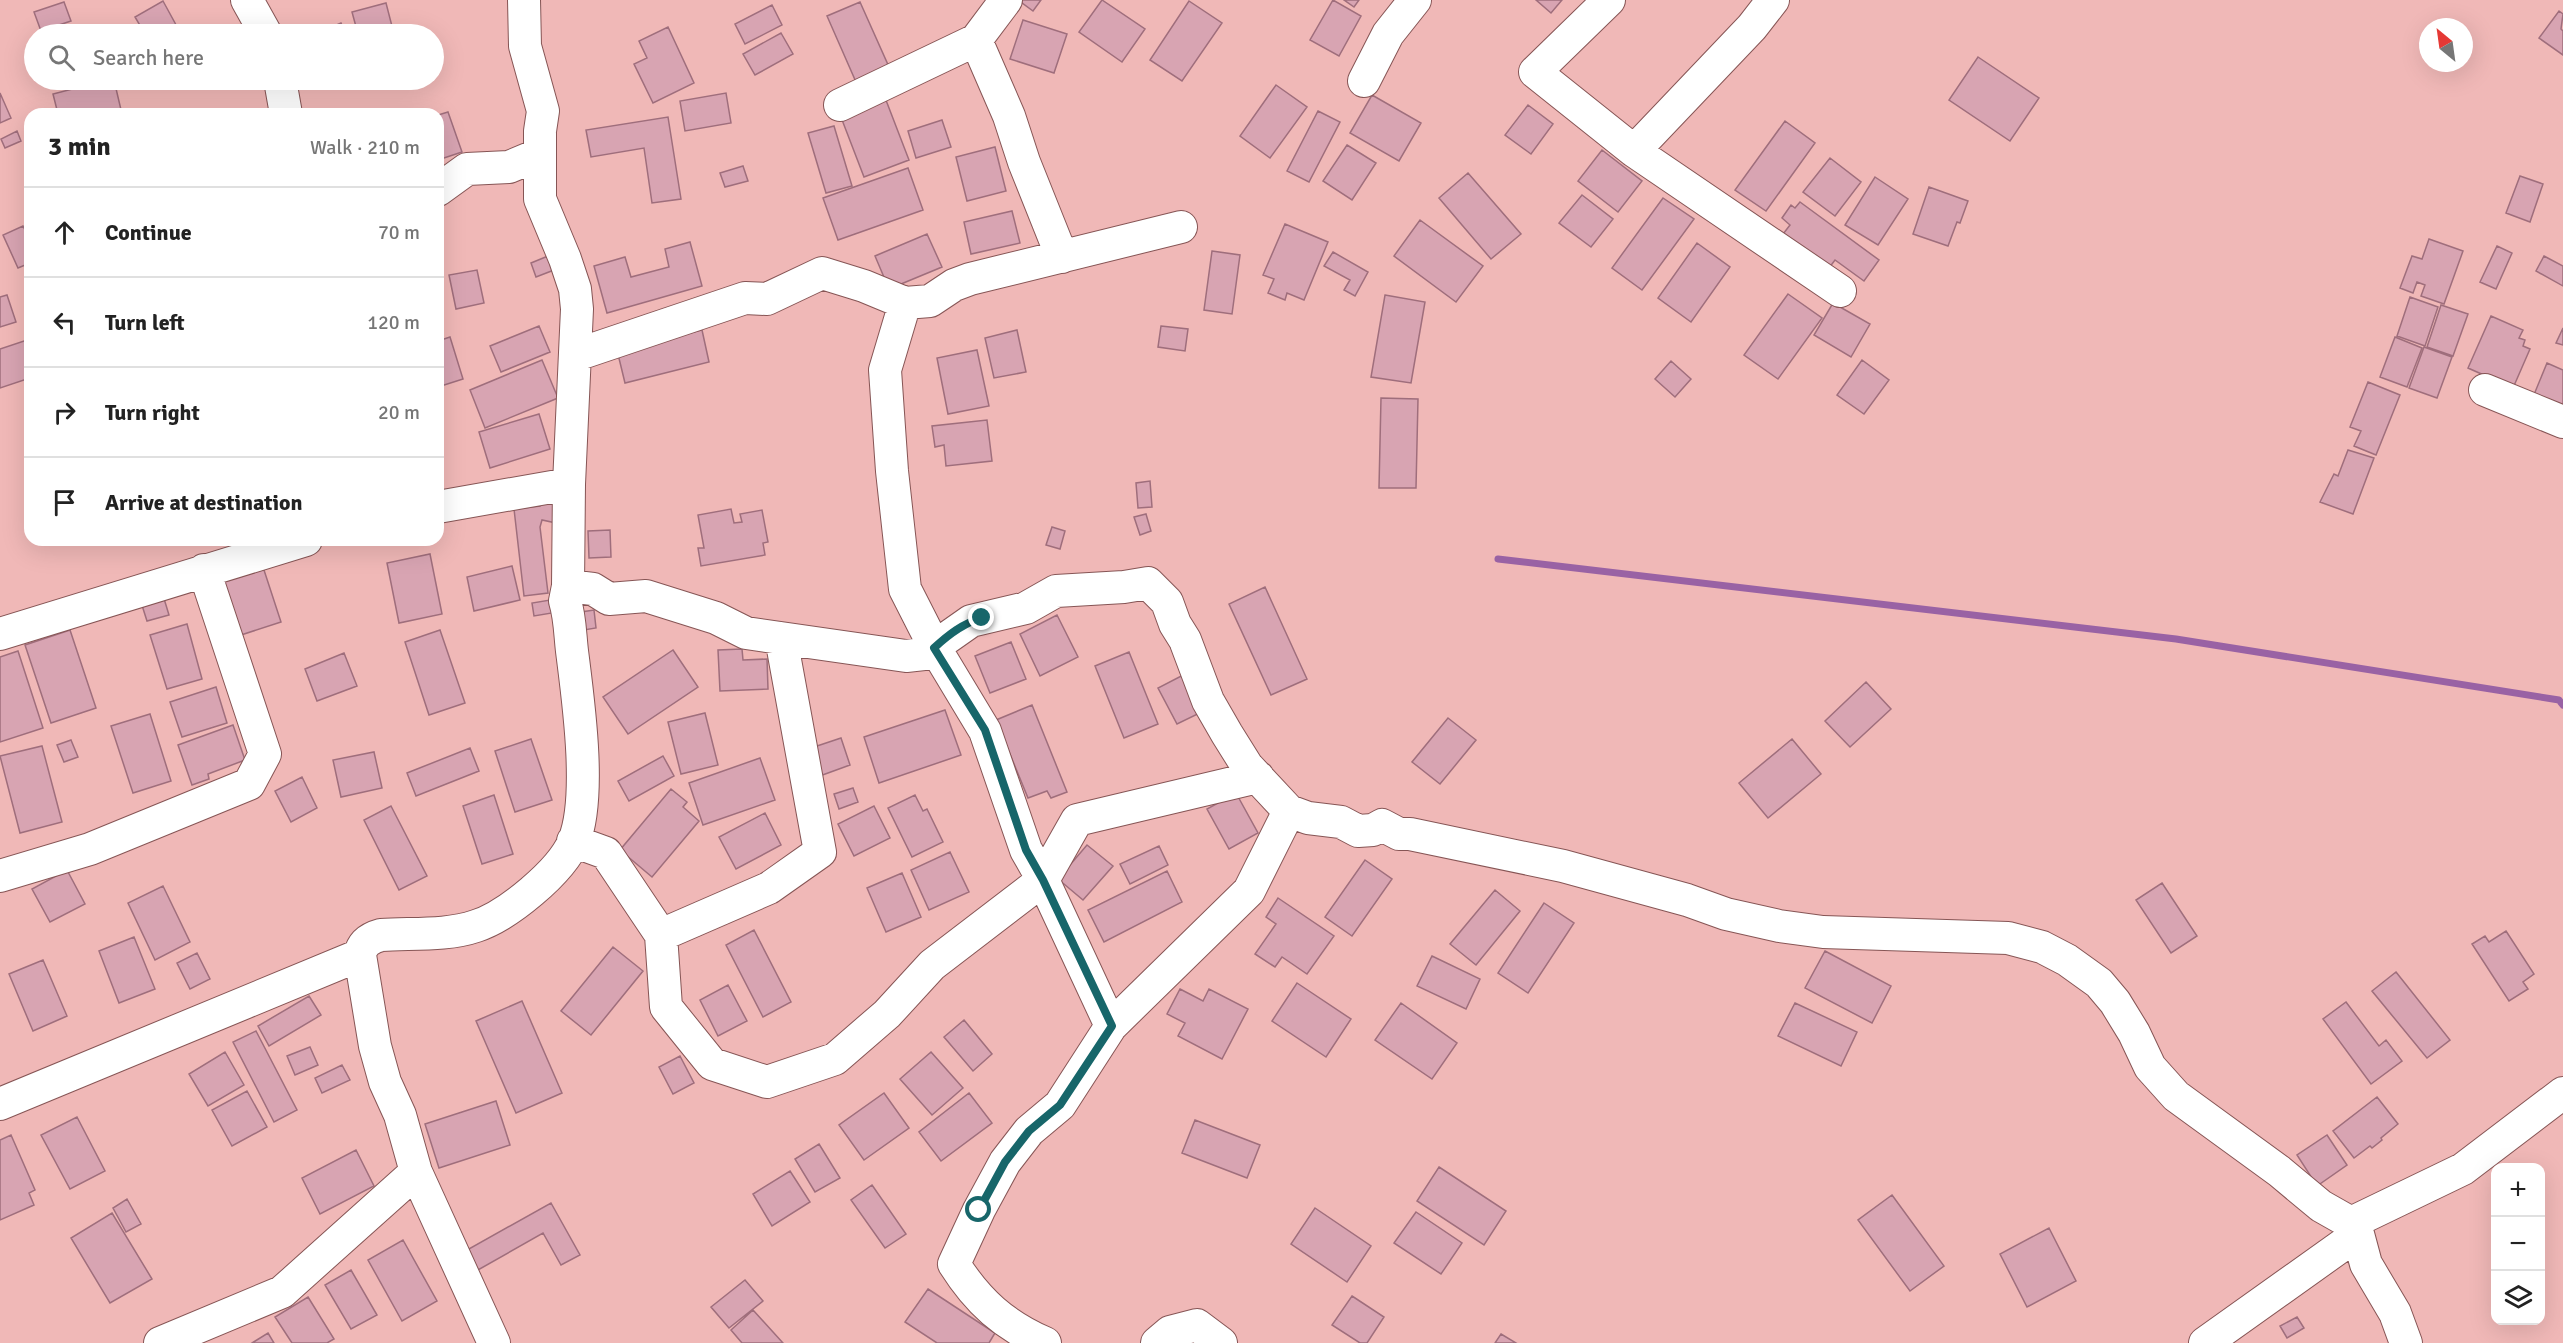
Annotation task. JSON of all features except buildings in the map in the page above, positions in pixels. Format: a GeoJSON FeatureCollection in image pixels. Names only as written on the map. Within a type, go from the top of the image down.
{"type":"FeatureCollection","features":[{"type":"Feature","properties":{"kind":"street"},"geometry":{"type":"LineString","coordinates":[[247,0],[260,24]]}},
{"type":"Feature","properties":{"kind":"street"},"geometry":{"type":"LineString","coordinates":[[494,1343],[416,1172],[400,1115],[379,1064],[360,955],[372,937],[475,927],[496,918],[531,893],[556,865],[573,841],[581,801],[580,716],[565,601],[568,586],[568,484],[578,309],[565,259],[540,199],[543,111],[525,46],[524,0]]}},
{"type":"Feature","properties":{"kind":"street"},"geometry":{"type":"LineString","coordinates":[[840,105],[976,40],[1006,0]]}},
{"type":"Feature","properties":{"kind":"street"},"geometry":{"type":"LineString","coordinates":[[1364,81],[1388,34],[1415,0]]}},
{"type":"Feature","properties":{"kind":"street"},"geometry":{"type":"LineString","coordinates":[[1609,0],[1535,72],[1634,151],[1840,291]]}},
{"type":"Feature","properties":{"kind":"street"},"geometry":{"type":"LineString","coordinates":[[1634,151],[1752,27],[1773,0]]}},
{"type":"Feature","properties":{"kind":"street"},"geometry":{"type":"LineString","coordinates":[[976,40],[1009,116],[1028,172],[1062,257]]}},
{"type":"Feature","properties":{"kind":"street"},"geometry":{"type":"LineString","coordinates":[[282,90],[285,108]]}},
{"type":"Feature","properties":{"kind":"street"},"geometry":{"type":"LineString","coordinates":[[444,186],[467,169],[509,167],[540,154]]}},
{"type":"Feature","properties":{"kind":"street"},"geometry":{"type":"LineString","coordinates":[[576,355],[745,298],[767,299],[822,273],[864,286],[905,303],[930,301],[954,285],[970,279],[1181,227]]}},
{"type":"Feature","properties":{"kind":"street"},"geometry":{"type":"LineString","coordinates":[[905,303],[885,370],[904,589],[934,648],[985,730],[1026,850],[1043,880],[1112,1026]]}},
{"type":"Feature","properties":{"kind":"street"},"geometry":{"type":"LineString","coordinates":[[2485,390],[2563,422]]}},
{"type":"Feature","properties":{"kind":"street"},"geometry":{"type":"LineString","coordinates":[[444,506],[568,484]]}},
{"type":"Feature","properties":{"kind":"street"},"geometry":{"type":"LineString","coordinates":[[1,630],[286,546]]}},
{"type":"Feature","properties":{"kind":"street"},"geometry":{"type":"LineString","coordinates":[[0,876],[90,849],[249,784],[265,754],[204,570]]}},
{"type":"Feature","properties":{"kind":"street"},"geometry":{"type":"LineString","coordinates":[[568,586],[593,589],[609,599],[646,596],[716,618],[746,633],[862,649],[891,656],[924,654],[949,634],[971,621],[1026,608],[1056,591],[1124,587],[1148,583],[1167,602],[1175,624],[1185,640],[1208,701],[1247,766],[1289,811],[1308,818],[1341,822],[1358,831],[1373,830],[1382,825],[1399,834],[1410,834],[1563,866],[1687,900],[1726,914],[1779,926],[1823,932],[2008,938],[2042,947],[2067,960],[2099,983],[2115,1002],[2134,1033],[2151,1068],[2176,1096],[2279,1171],[2321,1206],[2354,1228],[2366,1264],[2396,1313],[2406,1343]]}},
{"type":"Feature","properties":{"kind":"street"},"geometry":{"type":"LineString","coordinates":[[661,934],[769,888],[820,852],[781,638]]}},
{"type":"Feature","properties":{"kind":"street"},"geometry":{"type":"LineString","coordinates":[[573,841],[606,853],[661,934],[666,1007],[712,1064],[767,1082],[835,1059],[887,1014],[932,965],[1043,880],[1077,820],[1258,777]]}},
{"type":"Feature","properties":{"kind":"street"},"geometry":{"type":"LineString","coordinates":[[1045,1343],[994,1314],[969,1288],[954,1264],[1005,1162],[1029,1131],[1060,1105],[1112,1026],[1249,891],[1289,811]]}},
{"type":"Feature","properties":{"kind":"street"},"geometry":{"type":"LineString","coordinates":[[0,1104],[360,955]]}},
{"type":"Feature","properties":{"kind":"street"},"geometry":{"type":"LineString","coordinates":[[2205,1343],[2354,1228],[2463,1169],[2563,1093]]}},
{"type":"Feature","properties":{"kind":"street"},"geometry":{"type":"LineString","coordinates":[[160,1343],[282,1292],[416,1172]]}},
{"type":"Feature","properties":{"kind":"street"},"geometry":{"type":"LineString","coordinates":[[1157,1343],[1170,1332],[1197,1325],[1221,1343]]}},
{"type":"Feature","properties":{"kind":"waterway"},"geometry":{"type":"LineString","coordinates":[[1498,559],[2176,639],[2559,700],[2563,705]]}},
{"type":"Feature","properties":{"kind":"route"},"geometry":{"type":"LineString","coordinates":[[979,1210],[1005,1162],[1029,1131],[1060,1105],[1112,1026],[1043,880],[1026,850],[985,730],[934,648],[949,634],[971,621],[982,618]]}}]}
